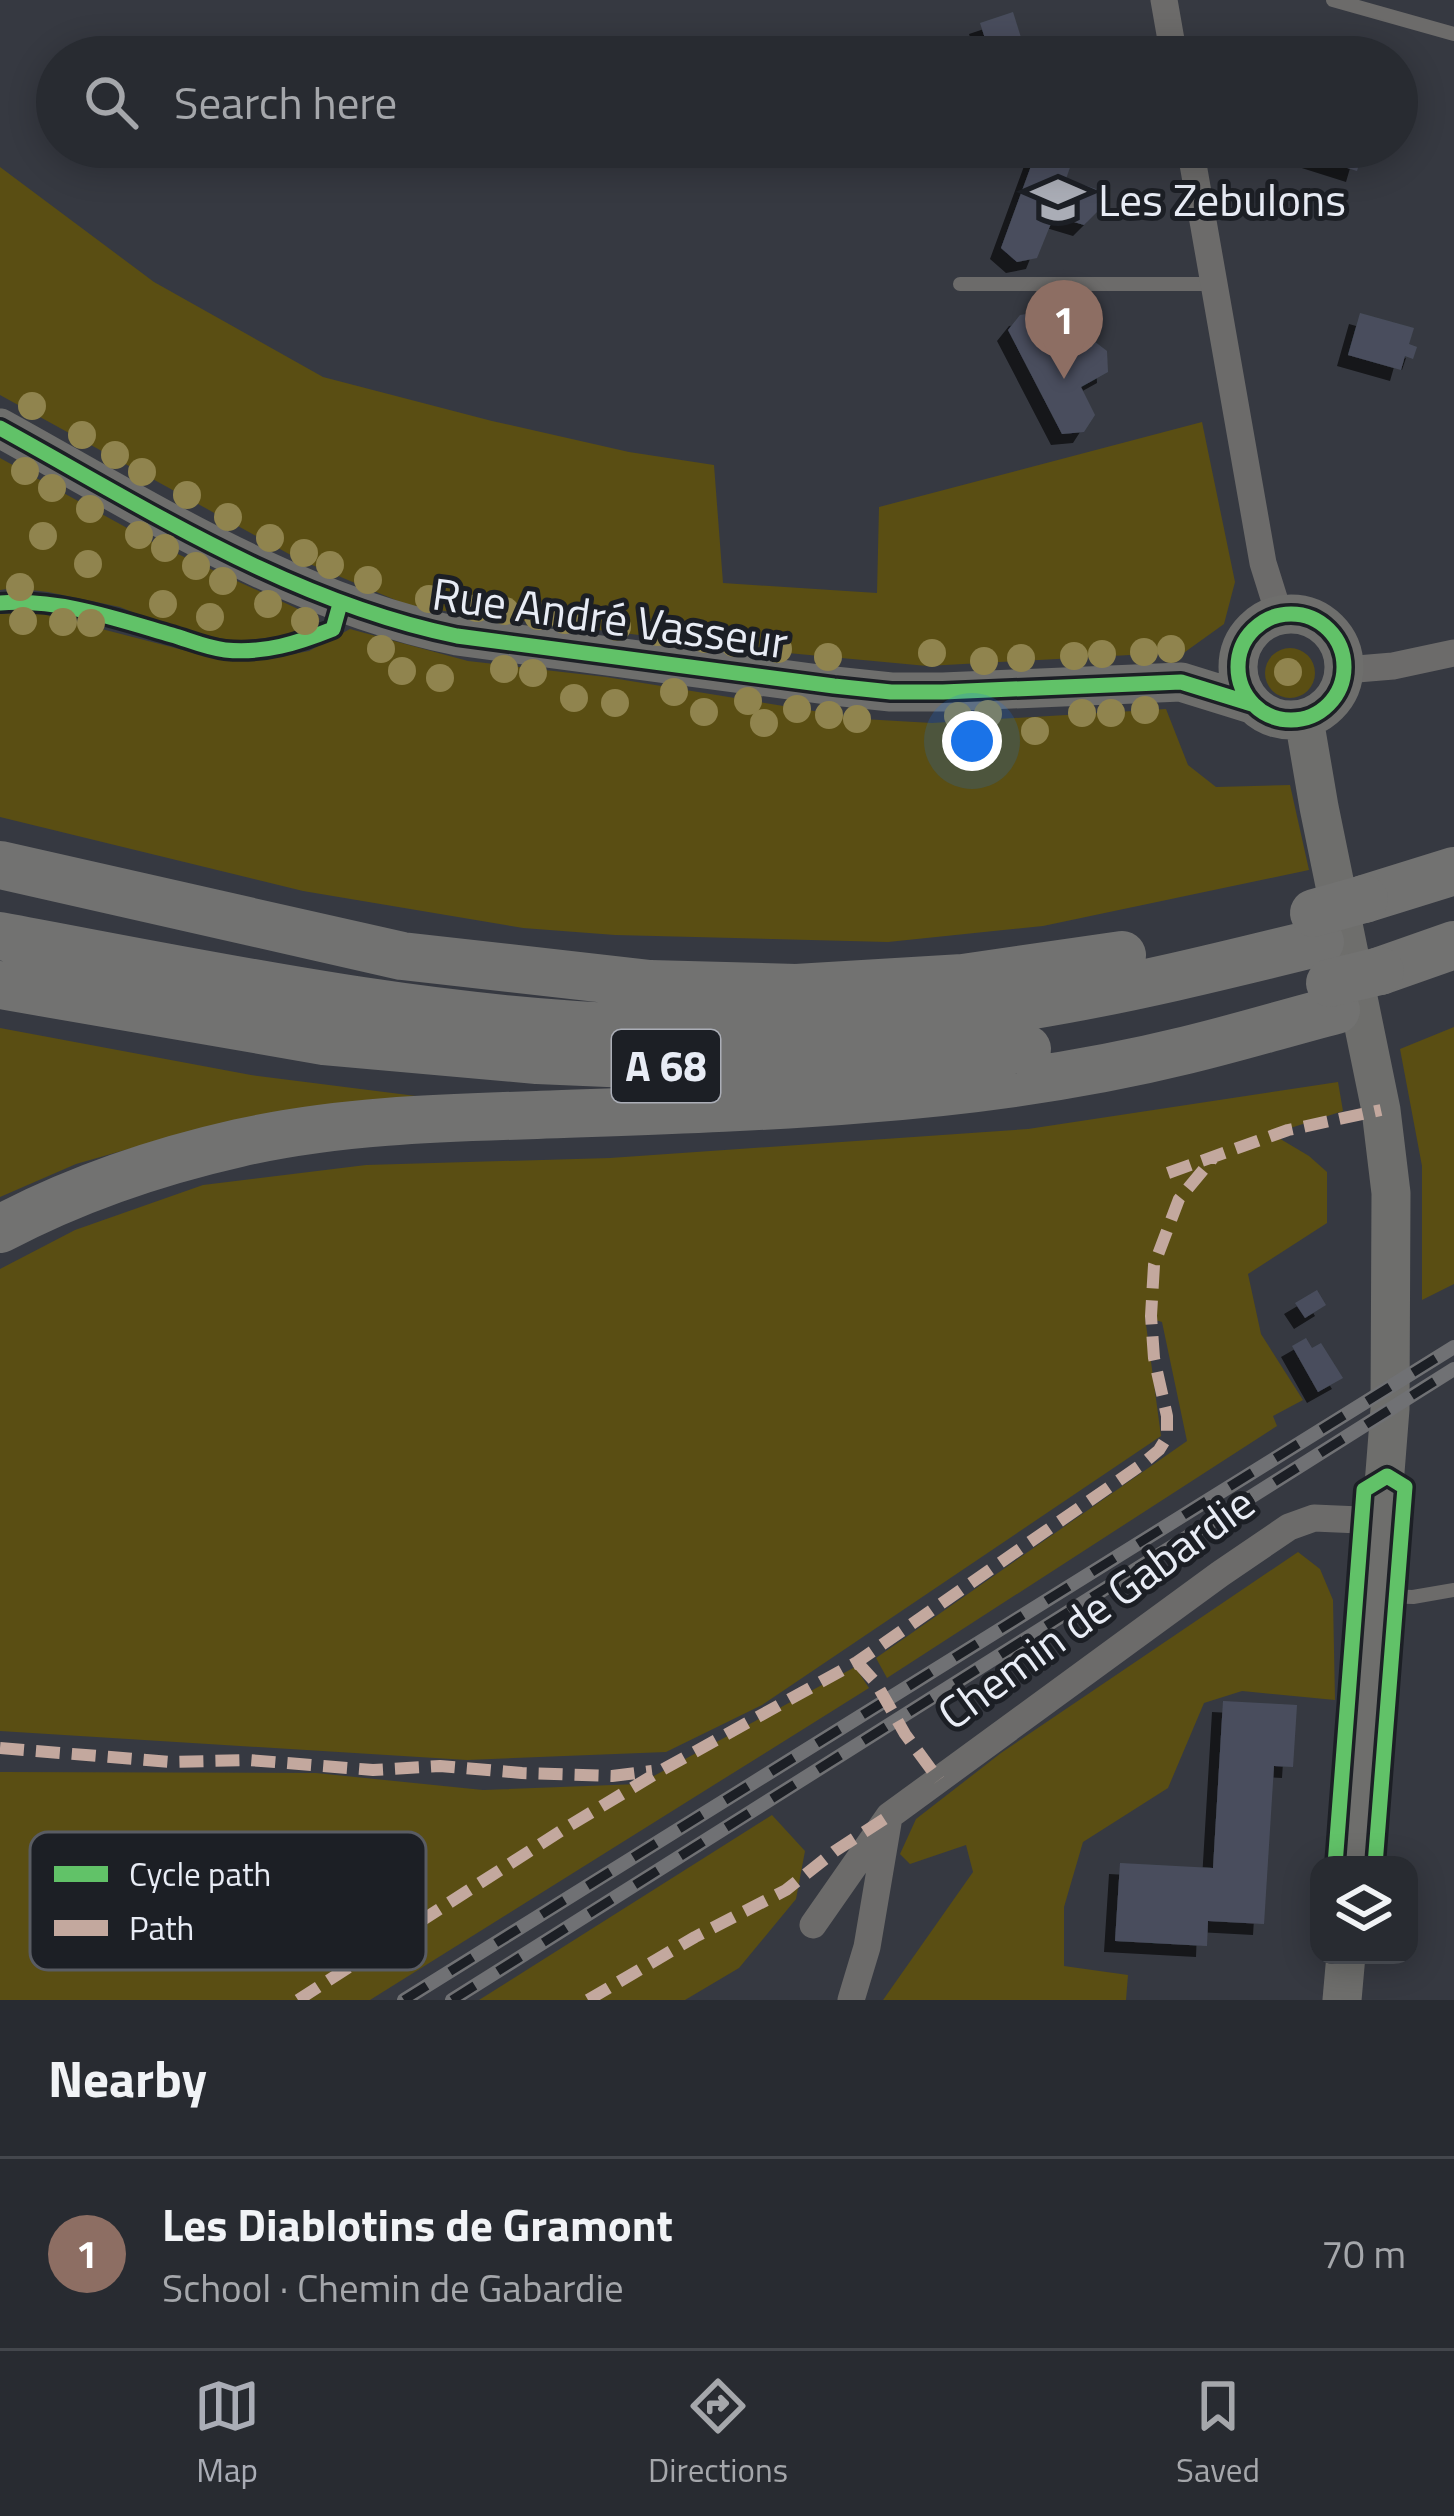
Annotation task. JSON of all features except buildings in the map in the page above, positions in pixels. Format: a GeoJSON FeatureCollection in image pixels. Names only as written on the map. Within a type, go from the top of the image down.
{"type":"FeatureCollection","features":[{"type":"Feature","properties":{"kind":"highway"},"geometry":{"type":"LineString","coordinates":[[0,865],[402,956],[650,984],[796,988],[963,978],[1095,961],[1325,962]]}},
{"type":"Feature","properties":{"kind":"highway"},"geometry":{"type":"LineString","coordinates":[[1375,948],[1454,872]]}},
{"type":"Feature","properties":{"kind":"highway","name":"A 68"},"geometry":{"type":"LineString","coordinates":[[0,936],[276,987],[439,1011],[637,1028],[788,1026],[902,1021],[1026,1006],[1184,976],[1325,962],[1375,948],[1454,902]]}},
{"type":"Feature","properties":{"kind":"highway","name":"A 68"},"geometry":{"type":"LineString","coordinates":[[0,985],[324,1041],[537,1060],[702,1067],[830,1064],[1002,1052],[1145,1029],[1375,948],[1454,945]]}},
{"type":"Feature","properties":{"kind":"highway","name":"A 68"},"geometry":{"type":"LineString","coordinates":[[1375,948],[1454,971]]}},
{"type":"Feature","properties":{"kind":"highway"},"geometry":{"type":"LineString","coordinates":[[0,1229],[52,1202],[162,1162],[315,1129],[437,1118],[703,1109],[922,1095],[1082,1072],[1184,1051],[1325,962]]}},
{"type":"Feature","properties":{"kind":"street"},"geometry":{"type":"LineString","coordinates":[[1164,0],[1170,36]]}},
{"type":"Feature","properties":{"kind":"street"},"geometry":{"type":"LineString","coordinates":[[1194,168],[1263,563],[1279,614]]}},
{"type":"Feature","properties":{"kind":"street","name":"Rue André Vasseur"},"geometry":{"type":"LineString","coordinates":[[0,428],[224,551],[340,604],[424,629],[891,692],[1181,682],[1252,704]]}},
{"type":"Feature","properties":{"kind":"street"},"geometry":{"type":"LineString","coordinates":[[1279,614],[1312,618],[1326,626],[1343,653],[1341,686],[1320,712],[1304,719],[1271,717],[1252,704],[1238,677],[1241,646],[1256,626],[1279,614]]}},
{"type":"Feature","properties":{"kind":"street","name":"Rue André Vasseur"},"geometry":{"type":"LineString","coordinates":[[1181,682],[1241,646]]}},
{"type":"Feature","properties":{"kind":"street"},"geometry":{"type":"LineString","coordinates":[[1345,670],[1454,653]]}},
{"type":"Feature","properties":{"kind":"street"},"geometry":{"type":"LineString","coordinates":[[1304,719],[1382,1110],[1393,1285],[1383,1521],[1355,1856]]}},
{"type":"Feature","properties":{"kind":"street","name":"Chemin de Gabardie"},"geometry":{"type":"LineString","coordinates":[[813,1924],[890,1816],[1220,1574],[1289,1527],[1314,1518],[1383,1521]]}},
{"type":"Feature","properties":{"kind":"street"},"geometry":{"type":"LineString","coordinates":[[851,2000],[867,1947],[890,1816]]}},
{"type":"Feature","properties":{"kind":"street"},"geometry":{"type":"LineString","coordinates":[[1342,2000],[1345,1964]]}},
{"type":"Feature","properties":{"kind":"lane"},"geometry":{"type":"LineString","coordinates":[[1334,0],[1454,34]]}},
{"type":"Feature","properties":{"kind":"lane"},"geometry":{"type":"LineString","coordinates":[[960,284],[1214,284]]}},
{"type":"Feature","properties":{"kind":"lane"},"geometry":{"type":"LineString","coordinates":[[1376,1595],[1413,1597],[1454,1590]]}},
{"type":"Feature","properties":{"kind":"shaded area"},"geometry":{"type":"Polygon","coordinates":[[[0,167],[154,282],[323,377],[629,452],[714,465],[723,583],[877,593],[879,507],[1202,422],[1235,582],[1224,624],[1185,652],[927,666],[412,607],[298,559],[0,395],[0,167]]]}},
{"type":"Feature","properties":{"kind":"shaded area"},"geometry":{"type":"Polygon","coordinates":[[[0,458],[158,545],[320,619],[286,636],[235,641],[176,630],[120,607],[48,592],[0,590],[0,458]]]}},
{"type":"Feature","properties":{"kind":"shaded area"},"geometry":{"type":"Polygon","coordinates":[[[36,612],[214,658],[268,659],[309,651],[350,629],[468,661],[606,677],[863,719],[932,723],[1166,709],[1188,765],[1216,787],[1290,785],[1309,870],[1043,926],[888,942],[523,928],[303,891],[0,817],[0,614],[36,612]]]}},
{"type":"Feature","properties":{"kind":"shaded area"},"geometry":{"type":"Polygon","coordinates":[[[1290,648],[1308,655],[1315,673],[1308,691],[1290,698],[1272,691],[1265,673],[1272,655],[1290,648]]]}},
{"type":"Feature","properties":{"kind":"shaded area"},"geometry":{"type":"Polygon","coordinates":[[[1454,1027],[1454,1284],[1422,1300],[1422,1166],[1400,1049],[1454,1027]]]}},
{"type":"Feature","properties":{"kind":"shaded area"},"geometry":{"type":"Polygon","coordinates":[[[0,1028],[251,1075],[416,1096],[415,1104],[153,1142],[76,1164],[0,1197],[0,1028]]]}},
{"type":"Feature","properties":{"kind":"shaded area"},"geometry":{"type":"Polygon","coordinates":[[[1338,1082],[1343,1111],[1272,1134],[1327,1172],[1327,1223],[1248,1274],[1261,1334],[1303,1400],[1273,1416],[1277,1426],[887,1678],[876,1658],[1187,1441],[1162,1322],[1145,1317],[1161,1436],[762,1705],[666,1752],[467,1760],[0,1731],[0,1269],[75,1230],[203,1185],[366,1165],[610,1158],[1028,1129],[1338,1082]]]}},
{"type":"Feature","properties":{"kind":"shaded area"},"geometry":{"type":"Polygon","coordinates":[[[1298,1552],[1320,1569],[1333,1600],[1335,1700],[1242,1691],[1204,1703],[1168,1788],[1083,1842],[1064,1907],[1064,1966],[1128,1975],[1126,2000],[883,2000],[973,1872],[966,1845],[910,1864],[900,1854],[916,1819],[1001,1753],[1298,1552]]]}},
{"type":"Feature","properties":{"kind":"shaded area"},"geometry":{"type":"Polygon","coordinates":[[[855,1667],[869,1688],[426,1965],[426,1832],[30,1832],[30,1970],[418,1970],[370,2000],[0,2000],[0,1772],[316,1773],[483,1790],[639,1784],[855,1667]]]}},
{"type":"Feature","properties":{"kind":"shaded area"},"geometry":{"type":"Polygon","coordinates":[[[772,1815],[805,1851],[796,1899],[739,1968],[685,2000],[479,2000],[772,1815]]]}},
{"type":"Feature","properties":{"kind":"railway"},"geometry":{"type":"LineString","coordinates":[[404,2000],[1454,1347]]}},
{"type":"Feature","properties":{"kind":"railway"},"geometry":{"type":"LineString","coordinates":[[452,2000],[1454,1369]]}},
{"type":"Feature","properties":{"kind":"marked path"},"geometry":{"type":"LineString","coordinates":[[1168,1173],[1288,1130],[1381,1110]]}},
{"type":"Feature","properties":{"kind":"marked path"},"geometry":{"type":"LineString","coordinates":[[426,1918],[662,1770],[857,1662],[1159,1450],[1167,1437],[1167,1416],[1154,1358],[1154,1265],[1179,1199],[1214,1157]]}},
{"type":"Feature","properties":{"kind":"marked path"},"geometry":{"type":"LineString","coordinates":[[857,1662],[876,1683],[939,1780]]}},
{"type":"Feature","properties":{"kind":"marked path"},"geometry":{"type":"LineString","coordinates":[[0,1748],[171,1762],[249,1760],[373,1770],[440,1766],[612,1776],[652,1771]]}},
{"type":"Feature","properties":{"kind":"marked path"},"geometry":{"type":"LineString","coordinates":[[588,2000],[786,1890],[889,1816]]}},
{"type":"Feature","properties":{"kind":"marked path"},"geometry":{"type":"LineString","coordinates":[[298,2000],[345,1970]]}},
{"type":"Feature","properties":{"kind":"cycle path"},"geometry":{"type":"LineString","coordinates":[[0,428],[278,577],[396,621],[457,636],[891,692],[1181,682],[1252,704]]}},
{"type":"Feature","properties":{"kind":"cycle path"},"geometry":{"type":"LineString","coordinates":[[0,603],[65,607],[212,648],[239,651],[280,646],[333,629],[340,604]]}},
{"type":"Feature","properties":{"kind":"cycle path"},"geometry":{"type":"LineString","coordinates":[[1291,614],[1311,618],[1329,629],[1340,647],[1344,667],[1340,687],[1329,705],[1311,716],[1291,720],[1271,716],[1253,705],[1242,687],[1238,667],[1242,647],[1253,629],[1271,618],[1291,614]]}},
{"type":"Feature","properties":{"kind":"cycle path"},"geometry":{"type":"LineString","coordinates":[[1336,1856],[1364,1490],[1387,1476],[1405,1487],[1376,1856]]}},
{"type":"Feature","properties":{"kind":"place","name":"Les Zebulons"},"geometry":{"type":"Point","coordinates":[1058,200]}},
{"type":"Feature","properties":{"kind":"place","name":"Les Diablotins de Gramont"},"geometry":{"type":"Point","coordinates":[1064,379]}}]}
